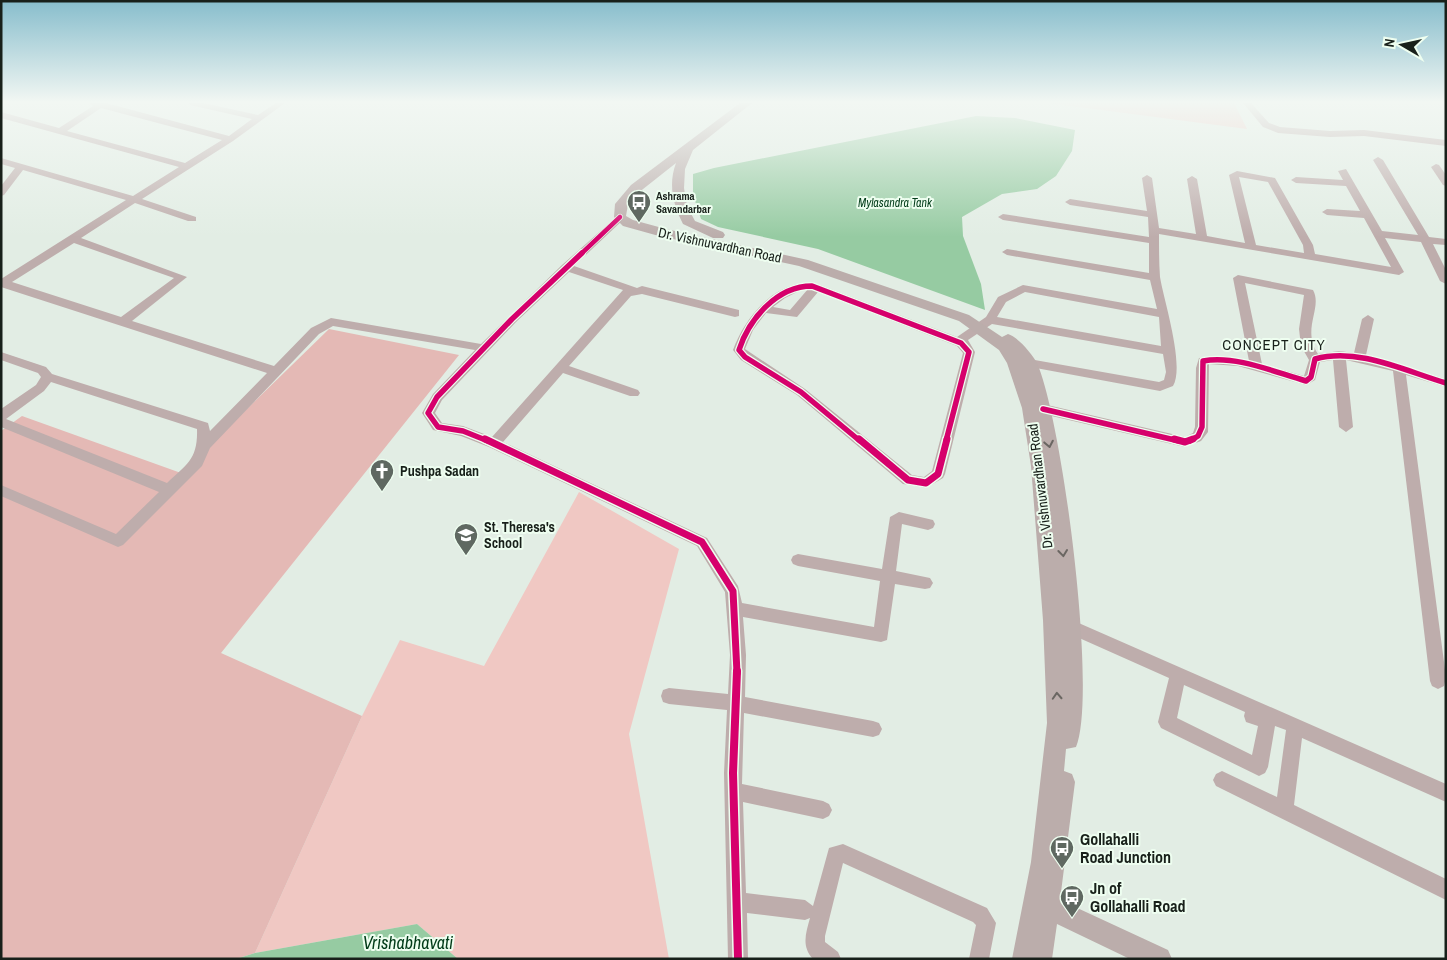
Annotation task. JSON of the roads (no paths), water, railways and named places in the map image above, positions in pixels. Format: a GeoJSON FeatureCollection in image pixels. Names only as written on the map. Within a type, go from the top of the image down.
{"type":"FeatureCollection","features":[{"type":"Feature","properties":{"kind":"main road","name":"Dr. Vishnuvardhan Road"},"geometry":{"type":"LineString","coordinates":[[689,148],[635,188],[622,201],[619,209],[620,217],[628,223],[664,233],[803,263],[964,318],[984,323],[1004,346],[1015,363],[1030,408],[1040,466],[1072,694],[1068,749],[1041,903],[1025,959]]}},
{"type":"Feature","properties":{"kind":"main road","name":"Dr. Vishnuvardhan Road"},"geometry":{"type":"LineString","coordinates":[[689,148],[678,171],[676,188],[680,206],[690,224],[713,234],[838,266],[934,298],[984,323],[1016,346],[1029,363],[1043,409],[1054,470],[1062,623]]}},
{"type":"Feature","properties":{"kind":"main road","name":"Dr. Vishnuvardhan Road"},"geometry":{"type":"LineString","coordinates":[[1039,959],[1041,903]]}},
{"type":"Feature","properties":{"kind":"main road"},"geometry":{"type":"LineString","coordinates":[[1041,903],[1159,959]]}},
{"type":"Feature","properties":{"kind":"street"},"geometry":{"type":"LineString","coordinates":[[121,148],[186,166]]}},
{"type":"Feature","properties":{"kind":"street"},"geometry":{"type":"LineString","coordinates":[[2,283],[215,148]]}},
{"type":"Feature","properties":{"kind":"street"},"geometry":{"type":"LineString","coordinates":[[1378,160],[1425,239],[1446,281]]}},
{"type":"Feature","properties":{"kind":"street"},"geometry":{"type":"LineString","coordinates":[[1,161],[132,199],[192,219]]}},
{"type":"Feature","properties":{"kind":"street"},"geometry":{"type":"LineString","coordinates":[[1,193],[21,167]]}},
{"type":"Feature","properties":{"kind":"street"},"geometry":{"type":"LineString","coordinates":[[1436,167],[1446,183]]}},
{"type":"Feature","properties":{"kind":"street"},"geometry":{"type":"LineString","coordinates":[[1003,217],[1202,240],[1400,272],[1343,171]]}},
{"type":"Feature","properties":{"kind":"street"},"geometry":{"type":"LineString","coordinates":[[1252,248],[1234,175],[1237,174],[1272,180],[1308,244],[1310,258]]}},
{"type":"Feature","properties":{"kind":"street"},"geometry":{"type":"LineString","coordinates":[[1029,363],[1160,387],[1169,383],[1172,372],[1164,314],[1155,277],[1152,235],[1153,215],[1147,178]]}},
{"type":"Feature","properties":{"kind":"street"},"geometry":{"type":"LineString","coordinates":[[1192,179],[1202,240]]}},
{"type":"Feature","properties":{"kind":"street"},"geometry":{"type":"LineString","coordinates":[[1296,180],[1351,184]]}},
{"type":"Feature","properties":{"kind":"street"},"geometry":{"type":"LineString","coordinates":[[1070,202],[1153,215]]}},
{"type":"Feature","properties":{"kind":"street"},"geometry":{"type":"LineString","coordinates":[[1327,212],[1368,215]]}},
{"type":"Feature","properties":{"kind":"street"},"geometry":{"type":"LineString","coordinates":[[620,217],[484,348],[437,397],[428,413],[438,427],[463,431],[494,443],[702,542],[733,591],[738,655],[735,791],[738,959]]}},
{"type":"Feature","properties":{"kind":"street"},"geometry":{"type":"LineString","coordinates":[[1379,234],[1446,242]]}},
{"type":"Feature","properties":{"kind":"street"},"geometry":{"type":"LineString","coordinates":[[71,238],[182,277],[124,322]]}},
{"type":"Feature","properties":{"kind":"street"},"geometry":{"type":"LineString","coordinates":[[1007,252],[1155,277]]}},
{"type":"Feature","properties":{"kind":"street"},"geometry":{"type":"LineString","coordinates":[[566,267],[633,290],[642,290],[735,313]]}},
{"type":"Feature","properties":{"kind":"street"},"geometry":{"type":"LineString","coordinates":[[1257,368],[1238,278],[1309,292],[1309,308],[1305,320],[1307,346],[1308,353],[1315,359]]}},
{"type":"Feature","properties":{"kind":"street"},"geometry":{"type":"LineString","coordinates":[[2,283],[276,371]]}},
{"type":"Feature","properties":{"kind":"street"},"geometry":{"type":"LineString","coordinates":[[802,286],[816,287],[961,342],[969,352],[938,474],[926,483],[908,480],[801,392],[745,357],[739,350],[741,340],[755,318],[764,309],[775,299],[792,289],[802,286]]}},
{"type":"Feature","properties":{"kind":"street"},"geometry":{"type":"LineString","coordinates":[[764,309],[793,314],[816,287]]}},
{"type":"Feature","properties":{"kind":"street"},"geometry":{"type":"LineString","coordinates":[[961,342],[962,338],[984,323],[1002,300],[1023,288],[1164,314]]}},
{"type":"Feature","properties":{"kind":"street"},"geometry":{"type":"LineString","coordinates":[[494,443],[620,298],[633,290]]}},
{"type":"Feature","properties":{"kind":"street"},"geometry":{"type":"LineString","coordinates":[[1359,358],[1368,319]]}},
{"type":"Feature","properties":{"kind":"street"},"geometry":{"type":"LineString","coordinates":[[1,490],[118,541],[197,462],[204,445],[315,331],[331,322],[484,348]]}},
{"type":"Feature","properties":{"kind":"street"},"geometry":{"type":"LineString","coordinates":[[984,323],[1034,325],[1100,340],[1168,351]]}},
{"type":"Feature","properties":{"kind":"street"},"geometry":{"type":"LineString","coordinates":[[1315,359],[1323,355],[1359,358],[1446,383]]}},
{"type":"Feature","properties":{"kind":"street"},"geometry":{"type":"LineString","coordinates":[[1339,355],[1346,427]]}},
{"type":"Feature","properties":{"kind":"street"},"geometry":{"type":"LineString","coordinates":[[1,356],[42,370],[48,377],[203,426],[204,445]]}},
{"type":"Feature","properties":{"kind":"street"},"geometry":{"type":"LineString","coordinates":[[1043,409],[1185,442],[1195,439],[1201,431],[1203,361],[1210,358],[1306,381],[1311,377],[1315,359]]}},
{"type":"Feature","properties":{"kind":"street"},"geometry":{"type":"LineString","coordinates":[[560,367],[634,393]]}},
{"type":"Feature","properties":{"kind":"street"},"geometry":{"type":"LineString","coordinates":[[1399,370],[1438,681]]}},
{"type":"Feature","properties":{"kind":"street"},"geometry":{"type":"LineString","coordinates":[[1,416],[40,388],[48,377]]}},
{"type":"Feature","properties":{"kind":"street"},"geometry":{"type":"LineString","coordinates":[[1,422],[169,490]]}},
{"type":"Feature","properties":{"kind":"street"},"geometry":{"type":"LineString","coordinates":[[734,609],[881,635],[895,521],[899,518],[928,524]]}},
{"type":"Feature","properties":{"kind":"street"},"geometry":{"type":"LineString","coordinates":[[798,560],[925,583]]}},
{"type":"Feature","properties":{"kind":"street"},"geometry":{"type":"LineString","coordinates":[[1062,623],[1178,676],[1446,793]]}},
{"type":"Feature","properties":{"kind":"street"},"geometry":{"type":"LineString","coordinates":[[1178,676],[1267,722],[1258,767],[1167,722],[1178,676]]}},
{"type":"Feature","properties":{"kind":"street"},"geometry":{"type":"LineString","coordinates":[[669,696],[736,704],[873,729]]}},
{"type":"Feature","properties":{"kind":"street"},"geometry":{"type":"LineString","coordinates":[[1284,810],[1295,727]]}},
{"type":"Feature","properties":{"kind":"street"},"geometry":{"type":"LineString","coordinates":[[1222,780],[1377,854],[1446,890]]}},
{"type":"Feature","properties":{"kind":"street"},"geometry":{"type":"LineString","coordinates":[[735,791],[823,810]]}},
{"type":"Feature","properties":{"kind":"street"},"geometry":{"type":"LineString","coordinates":[[831,959],[823,955],[815,946],[815,936],[836,855],[843,853],[980,915],[986,923],[978,959]]}},
{"type":"Feature","properties":{"kind":"street"},"geometry":{"type":"LineString","coordinates":[[736,902],[805,910]]}},
{"type":"Feature","properties":{"kind":"water","name":"Mylasandra Tank"},"geometry":{"type":"Polygon","coordinates":[[[816,148],[1072,148],[1056,176],[1037,189],[1002,194],[962,217],[963,236],[981,284],[985,310],[818,249],[718,227],[701,219],[693,195],[693,174],[816,148]]]}},
{"type":"Feature","properties":{"kind":"water","name":"Vrishabhavati"},"geometry":{"type":"Polygon","coordinates":[[[417,924],[458,959],[236,959],[255,953],[417,924]]]}},
{"type":"Feature","properties":{"kind":"place","name":"Ashrama Savandarbar"},"geometry":{"type":"Point","coordinates":[639,223]}},
{"type":"Feature","properties":{"kind":"place","name":"Pushpa Sadan"},"geometry":{"type":"Point","coordinates":[382,492]}},
{"type":"Feature","properties":{"kind":"place","name":"St. Theresa's School"},"geometry":{"type":"Point","coordinates":[466,556]}},
{"type":"Feature","properties":{"kind":"place","name":"Gollahalli Road Junction"},"geometry":{"type":"Point","coordinates":[1062,869]}},
{"type":"Feature","properties":{"kind":"place","name":"Jn of Gollahalli Road"},"geometry":{"type":"Point","coordinates":[1072,918]}},
{"type":"Feature","properties":{"kind":"district","name":"CONCEPT CITY"},"geometry":{"type":"Point","coordinates":[1274,344]}}]}
